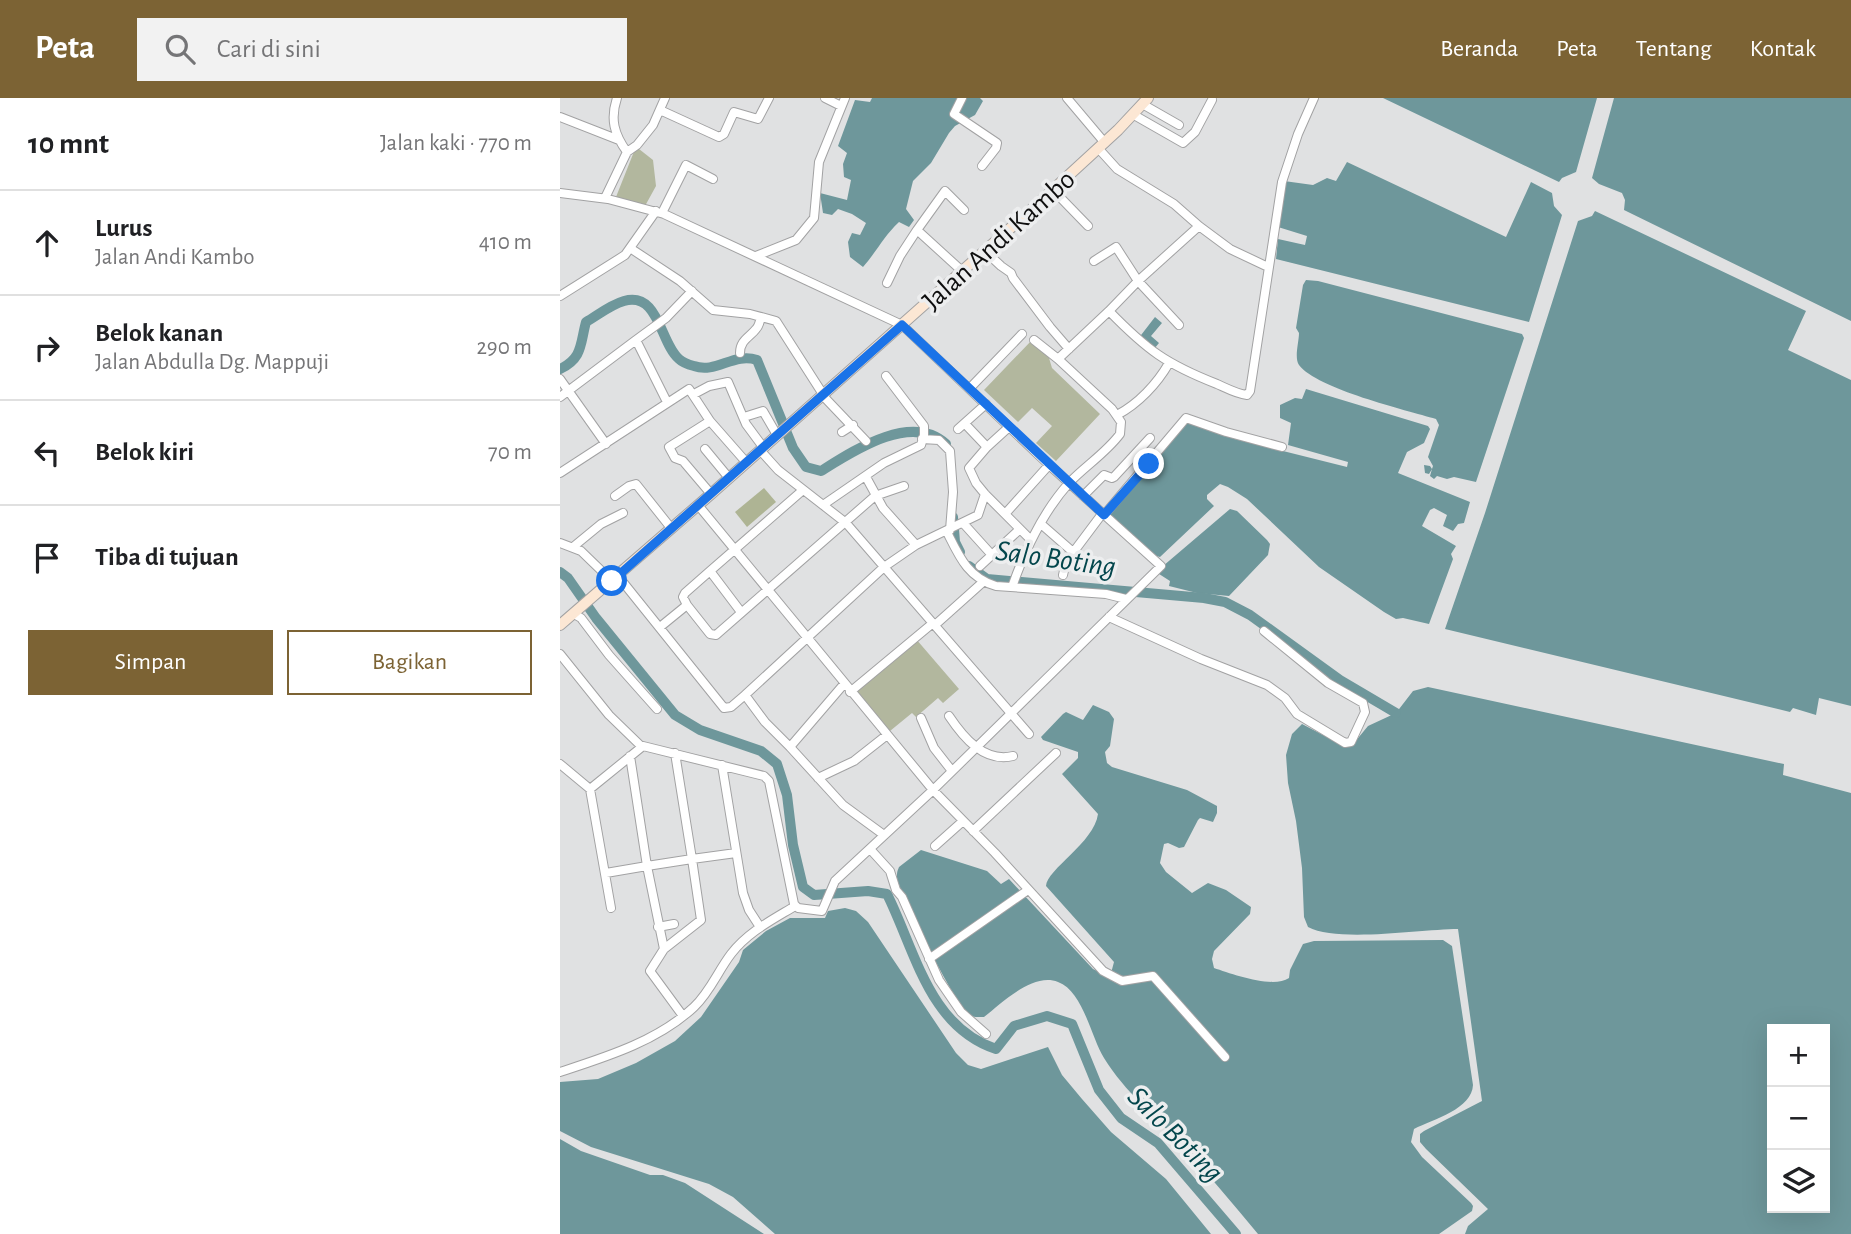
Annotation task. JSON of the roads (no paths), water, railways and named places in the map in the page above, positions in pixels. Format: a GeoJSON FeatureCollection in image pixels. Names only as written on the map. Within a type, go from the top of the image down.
{"type":"FeatureCollection","features":[{"type":"Feature","properties":{"kind":"street"},"geometry":{"type":"LineString","coordinates":[[617,98],[612,117],[619,140],[627,152]]}},
{"type":"Feature","properties":{"kind":"street"},"geometry":{"type":"LineString","coordinates":[[605,198],[627,152],[649,131],[665,98]]}},
{"type":"Feature","properties":{"kind":"street"},"geometry":{"type":"LineString","coordinates":[[660,110],[719,137],[724,134],[734,112],[758,119],[769,98]]}},
{"type":"Feature","properties":{"kind":"street"},"geometry":{"type":"LineString","coordinates":[[756,256],[796,240],[814,218],[818,162],[843,102],[825,98]]}},
{"type":"Feature","properties":{"kind":"street"},"geometry":{"type":"LineString","coordinates":[[961,98],[954,113],[996,143],[996,148],[982,166]]}},
{"type":"Feature","properties":{"kind":"street"},"geometry":{"type":"LineString","coordinates":[[1067,98],[1117,169],[1174,204],[1230,249],[1268,267]]}},
{"type":"Feature","properties":{"kind":"street"},"geometry":{"type":"LineString","coordinates":[[1110,311],[1144,345],[1169,363],[1247,395],[1250,391],[1282,182],[1314,98]]}},
{"type":"Feature","properties":{"kind":"street"},"geometry":{"type":"LineString","coordinates":[[1134,115],[1183,143],[1195,132],[1212,100]]}},
{"type":"Feature","properties":{"kind":"street"},"geometry":{"type":"LineString","coordinates":[[1146,101],[1180,125]]}},
{"type":"Feature","properties":{"kind":"street","name":"Jalan Andi Kambo"},"geometry":{"type":"LineString","coordinates":[[560,625],[985,251],[1146,101]]}},
{"type":"Feature","properties":{"kind":"street"},"geometry":{"type":"LineString","coordinates":[[560,117],[619,140]]}},
{"type":"Feature","properties":{"kind":"street"},"geometry":{"type":"LineString","coordinates":[[560,295],[619,259],[630,248],[659,212],[687,165],[713,179]]}},
{"type":"Feature","properties":{"kind":"street"},"geometry":{"type":"LineString","coordinates":[[1053,190],[1088,226]]}},
{"type":"Feature","properties":{"kind":"street"},"geometry":{"type":"LineString","coordinates":[[887,283],[900,256],[945,191],[964,210]]}},
{"type":"Feature","properties":{"kind":"street"},"geometry":{"type":"LineString","coordinates":[[560,193],[605,198],[659,212],[902,325],[1049,465],[1161,566],[933,790],[833,884],[824,910],[818,912],[795,906],[747,936],[731,954],[701,1000],[683,1016],[613,1055],[560,1072]]}},
{"type":"Feature","properties":{"kind":"street"},"geometry":{"type":"LineString","coordinates":[[1058,359],[1199,226]]}},
{"type":"Feature","properties":{"kind":"street"},"geometry":{"type":"LineString","coordinates":[[918,230],[962,271]]}},
{"type":"Feature","properties":{"kind":"street"},"geometry":{"type":"LineString","coordinates":[[1094,261],[1116,247],[1138,281],[1179,325]]}},
{"type":"Feature","properties":{"kind":"street"},"geometry":{"type":"LineString","coordinates":[[630,248],[692,291],[713,310],[761,317],[779,324],[823,393],[866,441]]}},
{"type":"Feature","properties":{"kind":"street"},"geometry":{"type":"LineString","coordinates":[[985,251],[1011,272],[1069,349]]}},
{"type":"Feature","properties":{"kind":"street"},"geometry":{"type":"LineString","coordinates":[[560,397],[662,321],[692,291]]}},
{"type":"Feature","properties":{"kind":"street"},"geometry":{"type":"LineString","coordinates":[[740,353],[740,347],[748,334],[756,330],[761,317]]}},
{"type":"Feature","properties":{"kind":"street"},"geometry":{"type":"LineString","coordinates":[[970,388],[1022,334]]}},
{"type":"Feature","properties":{"kind":"street"},"geometry":{"type":"LineString","coordinates":[[636,340],[667,402]]}},
{"type":"Feature","properties":{"kind":"street"},"geometry":{"type":"LineString","coordinates":[[1014,583],[1030,539],[1069,483],[1115,441],[1121,428],[1117,415],[1034,340]]}},
{"type":"Feature","properties":{"kind":"street"},"geometry":{"type":"LineString","coordinates":[[1117,415],[1133,405],[1159,378],[1169,363]]}},
{"type":"Feature","properties":{"kind":"street"},"geometry":{"type":"LineString","coordinates":[[887,376],[924,433],[939,440],[950,451],[954,528],[964,565],[983,582],[996,586],[1014,583],[1126,598]]}},
{"type":"Feature","properties":{"kind":"street"},"geometry":{"type":"LineString","coordinates":[[560,379],[606,444]]}},
{"type":"Feature","properties":{"kind":"street"},"geometry":{"type":"LineString","coordinates":[[694,394],[709,386],[728,382],[761,448],[803,491],[846,523],[1030,734]]}},
{"type":"Feature","properties":{"kind":"street"},"geometry":{"type":"LineString","coordinates":[[560,473],[687,390],[694,394],[710,421],[746,462]]}},
{"type":"Feature","properties":{"kind":"street"},"geometry":{"type":"LineString","coordinates":[[957,429],[986,404]]}},
{"type":"Feature","properties":{"kind":"street"},"geometry":{"type":"LineString","coordinates":[[744,417],[763,411],[780,432]]}},
{"type":"Feature","properties":{"kind":"street"},"geometry":{"type":"LineString","coordinates":[[1063,575],[1066,562],[1073,552],[1186,418],[1282,447]]}},
{"type":"Feature","properties":{"kind":"street"},"geometry":{"type":"LineString","coordinates":[[710,421],[669,447],[675,458],[683,461],[711,494]]}},
{"type":"Feature","properties":{"kind":"street"},"geometry":{"type":"LineString","coordinates":[[842,432],[853,425]]}},
{"type":"Feature","properties":{"kind":"street"},"geometry":{"type":"LineString","coordinates":[[968,427],[987,447]]}},
{"type":"Feature","properties":{"kind":"street"},"geometry":{"type":"LineString","coordinates":[[1009,427],[969,468],[985,494],[1030,539]]}},
{"type":"Feature","properties":{"kind":"street"},"geometry":{"type":"LineString","coordinates":[[823,505],[892,458],[920,445],[924,433]]}},
{"type":"Feature","properties":{"kind":"street"},"geometry":{"type":"LineString","coordinates":[[1083,496],[1104,475],[1115,477],[1150,438]]}},
{"type":"Feature","properties":{"kind":"street"},"geometry":{"type":"LineString","coordinates":[[705,449],[729,478]]}},
{"type":"Feature","properties":{"kind":"street"},"geometry":{"type":"LineString","coordinates":[[1005,514],[1049,465]]}},
{"type":"Feature","properties":{"kind":"street"},"geometry":{"type":"LineString","coordinates":[[866,477],[891,519],[916,545]]}},
{"type":"Feature","properties":{"kind":"street"},"geometry":{"type":"LineString","coordinates":[[615,496],[636,484],[671,528]]}},
{"type":"Feature","properties":{"kind":"street"},"geometry":{"type":"LineString","coordinates":[[803,491],[685,593],[683,597],[687,605],[705,629],[714,636],[875,496],[904,486]]}},
{"type":"Feature","properties":{"kind":"street"},"geometry":{"type":"LineString","coordinates":[[560,543],[581,551],[615,578],[660,627],[724,708],[729,708],[884,567],[916,545],[979,514],[985,494]]}},
{"type":"Feature","properties":{"kind":"street"},"geometry":{"type":"LineString","coordinates":[[698,505],[933,790],[1103,971],[1122,981],[1153,976],[1225,1057]]}},
{"type":"Feature","properties":{"kind":"street"},"geometry":{"type":"LineString","coordinates":[[573,547],[601,524],[623,513]]}},
{"type":"Feature","properties":{"kind":"street"},"geometry":{"type":"LineString","coordinates":[[1041,524],[1073,552]]}},
{"type":"Feature","properties":{"kind":"street"},"geometry":{"type":"LineString","coordinates":[[954,528],[991,554]]}},
{"type":"Feature","properties":{"kind":"street"},"geometry":{"type":"LineString","coordinates":[[980,566],[1020,529]]}},
{"type":"Feature","properties":{"kind":"street"},"geometry":{"type":"LineString","coordinates":[[710,571],[741,612]]}},
{"type":"Feature","properties":{"kind":"street"},"geometry":{"type":"LineString","coordinates":[[850,692],[983,582]]}},
{"type":"Feature","properties":{"kind":"street"},"geometry":{"type":"LineString","coordinates":[[660,627],[687,605]]}},
{"type":"Feature","properties":{"kind":"street"},"geometry":{"type":"LineString","coordinates":[[576,613],[657,709]]}},
{"type":"Feature","properties":{"kind":"street"},"geometry":{"type":"LineString","coordinates":[[1109,617],[1194,656],[1267,685],[1280,693],[1297,714],[1345,743],[1355,739],[1365,706],[1328,683],[1264,631]]}},
{"type":"Feature","properties":{"kind":"street"},"geometry":{"type":"LineString","coordinates":[[560,654],[609,715],[642,747],[758,774],[769,781],[795,906]]}},
{"type":"Feature","properties":{"kind":"street"},"geometry":{"type":"LineString","coordinates":[[790,747],[844,684]]}},
{"type":"Feature","properties":{"kind":"street"},"geometry":{"type":"LineString","coordinates":[[746,695],[765,722],[818,778],[853,813],[884,835]]}},
{"type":"Feature","properties":{"kind":"street"},"geometry":{"type":"LineString","coordinates":[[949,716],[976,747],[999,757],[1013,756]]}},
{"type":"Feature","properties":{"kind":"street"},"geometry":{"type":"LineString","coordinates":[[921,718],[934,748],[952,771]]}},
{"type":"Feature","properties":{"kind":"street"},"geometry":{"type":"LineString","coordinates":[[818,778],[854,761],[887,735]]}},
{"type":"Feature","properties":{"kind":"street"},"geometry":{"type":"LineString","coordinates":[[590,789],[642,747]]}},
{"type":"Feature","properties":{"kind":"street"},"geometry":{"type":"LineString","coordinates":[[675,753],[701,920],[664,950],[650,971],[683,1016]]}},
{"type":"Feature","properties":{"kind":"street"},"geometry":{"type":"LineString","coordinates":[[972,831],[1056,753]]}},
{"type":"Feature","properties":{"kind":"street"},"geometry":{"type":"LineString","coordinates":[[630,757],[664,950]]}},
{"type":"Feature","properties":{"kind":"street"},"geometry":{"type":"LineString","coordinates":[[560,764],[590,789],[611,908]]}},
{"type":"Feature","properties":{"kind":"street"},"geometry":{"type":"LineString","coordinates":[[722,765],[746,902],[760,928]]}},
{"type":"Feature","properties":{"kind":"street"},"geometry":{"type":"LineString","coordinates":[[935,846],[963,821]]}},
{"type":"Feature","properties":{"kind":"street"},"geometry":{"type":"LineString","coordinates":[[870,849],[890,872],[939,981],[958,1008],[986,1034]]}},
{"type":"Feature","properties":{"kind":"street"},"geometry":{"type":"LineString","coordinates":[[606,873],[736,853]]}},
{"type":"Feature","properties":{"kind":"street"},"geometry":{"type":"LineString","coordinates":[[929,959],[1028,890]]}},
{"type":"Feature","properties":{"kind":"street"},"geometry":{"type":"LineString","coordinates":[[658,927],[674,924]]}},
{"type":"Feature","properties":{"kind":"water"},"geometry":{"type":"Polygon","coordinates":[[[872,98],[980,98],[983,101],[975,115],[955,126],[931,163],[913,181],[906,209],[914,220],[909,227],[899,222],[863,267],[850,257],[848,242],[852,233],[860,235],[866,223],[838,209],[832,215],[823,213],[820,193],[847,200],[851,180],[844,177],[843,164],[847,153],[838,146],[855,100],[870,102],[872,98]]]}},
{"type":"Feature","properties":{"kind":"water"},"geometry":{"type":"Polygon","coordinates":[[[1383,98],[1597,98],[1576,172],[1559,182],[1383,98]]]}},
{"type":"Feature","properties":{"kind":"water"},"geometry":{"type":"Polygon","coordinates":[[[1614,98],[1851,98],[1851,321],[1624,210],[1625,200],[1622,193],[1599,184],[1592,178],[1614,98]]]}},
{"type":"Feature","properties":{"kind":"water"},"geometry":{"type":"Polygon","coordinates":[[[1347,162],[1506,237],[1531,182],[1552,193],[1554,206],[1562,215],[1529,322],[1276,259],[1278,239],[1305,245],[1307,236],[1278,227],[1284,181],[1313,185],[1327,178],[1336,181],[1347,162]]]}},
{"type":"Feature","properties":{"kind":"water"},"geometry":{"type":"Polygon","coordinates":[[[1595,211],[1806,311],[1788,350],[1851,380],[1851,706],[1819,698],[1816,715],[1793,708],[1790,712],[1445,629],[1578,221],[1592,216],[1595,211]]]}},
{"type":"Feature","properties":{"kind":"water"},"geometry":{"type":"Polygon","coordinates":[[[1306,280],[1522,334],[1524,338],[1476,482],[1454,477],[1447,479],[1437,476],[1434,479],[1430,476],[1433,466],[1428,457],[1439,425],[1436,419],[1342,390],[1309,374],[1299,365],[1299,333],[1296,328],[1306,280]]]}},
{"type":"Feature","properties":{"kind":"water"},"geometry":{"type":"Polygon","coordinates":[[[1155,317],[1162,323],[1151,336],[1159,343],[1154,349],[1138,339],[1155,317]]]}},
{"type":"Feature","properties":{"kind":"water"},"geometry":{"type":"Polygon","coordinates":[[[1306,389],[1428,426],[1430,429],[1424,443],[1407,452],[1398,473],[1470,502],[1464,523],[1458,524],[1453,531],[1443,526],[1447,515],[1434,508],[1430,510],[1422,526],[1456,546],[1451,554],[1453,559],[1429,624],[1396,619],[1384,612],[1319,567],[1247,499],[1220,484],[1207,495],[1207,499],[1214,506],[1160,557],[1153,555],[1111,515],[1186,422],[1235,439],[1347,467],[1348,462],[1288,445],[1291,423],[1280,418],[1280,405],[1295,398],[1302,399],[1306,389]]]}},
{"type":"Feature","properties":{"kind":"water"},"geometry":{"type":"Polygon","coordinates":[[[1424,465],[1430,466],[1432,469],[1429,474],[1425,473],[1424,465]]]}},
{"type":"Feature","properties":{"kind":"water"},"geometry":{"type":"Polygon","coordinates":[[[1230,509],[1237,511],[1267,540],[1270,544],[1268,555],[1229,596],[1197,593],[1169,586],[1170,581],[1156,572],[1230,509]]]}},
{"type":"Feature","properties":{"kind":"water"},"geometry":{"type":"Polygon","coordinates":[[[1428,687],[1784,764],[1783,775],[1851,793],[1851,1234],[1465,1234],[1468,1226],[1488,1209],[1420,1142],[1420,1134],[1424,1131],[1482,1101],[1458,929],[1339,934],[1308,927],[1304,917],[1302,868],[1286,755],[1292,734],[1302,724],[1346,747],[1354,743],[1368,726],[1396,713],[1413,691],[1428,687]]]}},
{"type":"Feature","properties":{"kind":"water"},"geometry":{"type":"Polygon","coordinates":[[[1093,705],[1109,712],[1114,719],[1110,746],[1105,752],[1107,763],[1112,767],[1187,790],[1217,806],[1213,822],[1200,818],[1184,847],[1164,844],[1160,863],[1166,872],[1192,893],[1208,883],[1226,890],[1251,907],[1250,914],[1214,951],[1214,968],[1273,982],[1289,978],[1290,970],[1303,944],[1314,941],[1443,940],[1452,946],[1473,1085],[1466,1101],[1459,1107],[1414,1129],[1411,1142],[1422,1157],[1471,1203],[1472,1211],[1439,1234],[1258,1234],[1182,1145],[1112,1070],[1099,1049],[1080,1004],[1067,987],[1058,982],[1038,981],[1018,990],[984,1017],[970,1015],[961,1006],[929,948],[897,878],[899,867],[921,850],[987,871],[1001,884],[1009,879],[1093,969],[1110,977],[1114,962],[1046,886],[1048,879],[1088,835],[1098,814],[1062,774],[1078,758],[1078,752],[1041,737],[1066,712],[1083,720],[1093,705]]]}},
{"type":"Feature","properties":{"kind":"water"},"geometry":{"type":"Polygon","coordinates":[[[845,908],[856,911],[868,922],[956,1053],[968,1065],[981,1069],[1048,1047],[1062,1075],[1082,1099],[1111,1132],[1166,1179],[1211,1234],[775,1234],[733,1197],[709,1184],[591,1147],[560,1131],[560,1082],[598,1079],[636,1063],[675,1041],[701,1017],[739,962],[743,950],[766,931],[790,918],[825,918],[828,911],[845,908]]]}},
{"type":"Feature","properties":{"kind":"water"},"geometry":{"type":"Polygon","coordinates":[[[560,1139],[581,1151],[650,1175],[663,1175],[685,1183],[764,1234],[560,1234],[560,1139]]]}},
{"type":"Feature","properties":{"kind":"waterway","name":"Salo Boting"},"geometry":{"type":"LineString","coordinates":[[560,369],[577,355],[586,322],[619,303],[636,300],[652,311],[673,352],[692,366],[702,368],[741,359],[757,360],[793,448],[806,467],[821,471],[865,445],[900,433],[932,435],[946,444]]}},
{"type":"Feature","properties":{"kind":"waterway","name":"Salo Boting"},"geometry":{"type":"LineString","coordinates":[[953,517],[955,542],[960,552]]}},
{"type":"Feature","properties":{"kind":"waterway","name":"Salo Boting"},"geometry":{"type":"LineString","coordinates":[[969,566],[987,579],[1225,602],[1250,615],[1340,680],[1396,713]]}},
{"type":"Feature","properties":{"kind":"waterway","name":"Salo Boting"},"geometry":{"type":"LineString","coordinates":[[560,572],[568,578],[596,618],[675,715],[700,730],[761,751],[777,764],[787,795],[793,845],[803,887],[814,895],[868,891],[887,894],[916,962],[939,1005],[973,1038],[996,1049],[1014,1026],[1047,1016],[1072,1024],[1099,1090],[1121,1118],[1158,1143],[1236,1234]]}}]}
